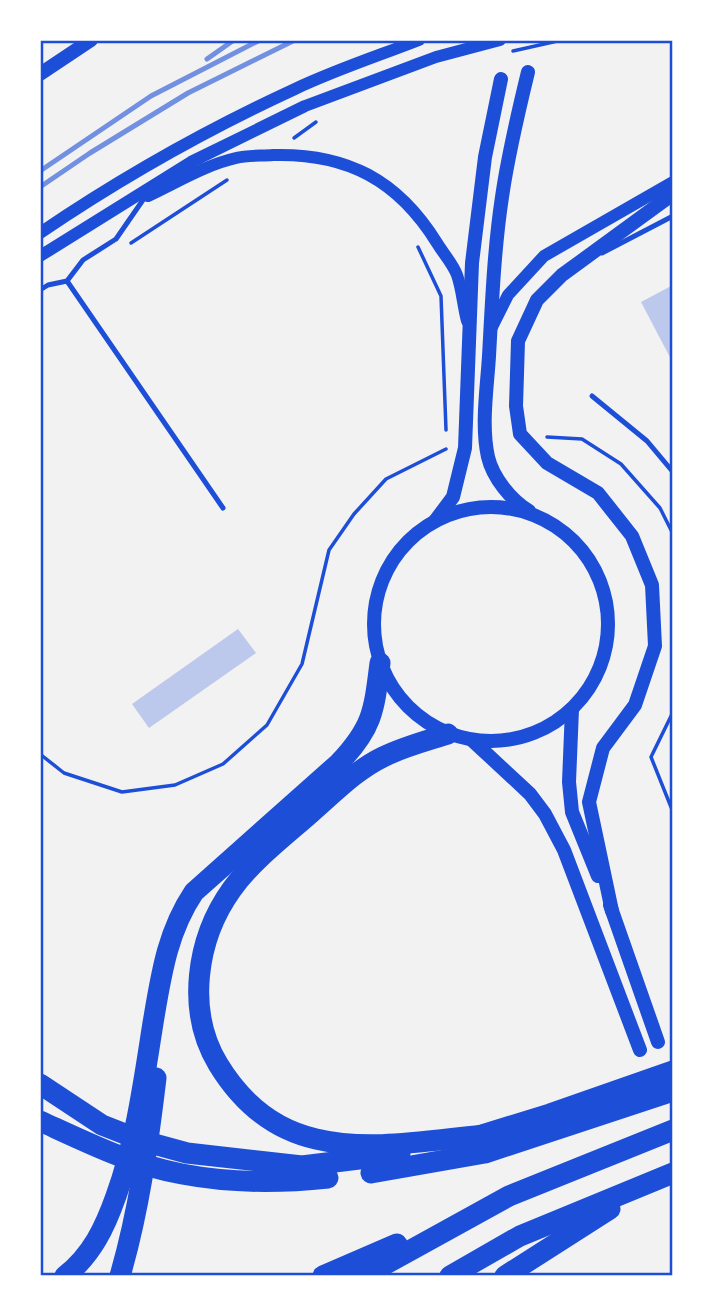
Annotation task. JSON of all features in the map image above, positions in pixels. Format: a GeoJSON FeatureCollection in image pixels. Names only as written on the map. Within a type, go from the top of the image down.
{"type":"FeatureCollection","features":[{"type":"Feature","properties":{"kind":"highway"},"geometry":{"type":"LineString","coordinates":[[65,1276],[93,1246],[106,1224],[126,1170],[165,954],[180,913],[194,892],[339,763],[360,741],[374,707],[380,663]]}},
{"type":"Feature","properties":{"kind":"highway"},"geometry":{"type":"LineString","coordinates":[[448,734],[382,757],[353,776],[253,865],[232,889],[211,926],[199,978],[201,1010],[206,1044],[225,1076],[251,1107],[284,1128],[315,1139],[351,1145],[485,1135]]}},
{"type":"Feature","properties":{"kind":"highway"},"geometry":{"type":"LineString","coordinates":[[120,1276],[134,1229],[145,1168],[161,1041],[179,954],[204,896],[226,862]]}},
{"type":"Feature","properties":{"kind":"highway"},"geometry":{"type":"LineString","coordinates":[[40,1084],[102,1125],[143,1141],[184,1164],[302,1166],[389,1157],[485,1135],[673,1071]]}},
{"type":"Feature","properties":{"kind":"highway"},"geometry":{"type":"LineString","coordinates":[[40,1121],[97,1148],[184,1164],[239,1180],[302,1181],[401,1169],[485,1153],[673,1091]]}},
{"type":"Feature","properties":{"kind":"highway"},"geometry":{"type":"LineString","coordinates":[[323,1276],[509,1196],[673,1130]]}},
{"type":"Feature","properties":{"kind":"highway"},"geometry":{"type":"LineString","coordinates":[[450,1276],[520,1236],[664,1176]]}},
{"type":"Feature","properties":{"kind":"highway"},"geometry":{"type":"LineString","coordinates":[[505,1276],[664,1176]]}},
{"type":"Feature","properties":{"kind":"highway"},"geometry":{"type":"LineString","coordinates":[[364,1276],[509,1196]]}},
{"type":"Feature","properties":{"kind":"main road"},"geometry":{"type":"LineString","coordinates":[[40,74],[91,40]]}},
{"type":"Feature","properties":{"kind":"main road"},"geometry":{"type":"LineString","coordinates":[[528,72],[512,136],[501,198],[486,418],[489,460],[500,484],[519,505],[542,519],[573,540],[596,570],[607,606],[607,643],[595,679],[572,709],[543,729],[509,740],[473,741],[448,734],[419,717],[395,693],[380,663],[374,631],[375,609],[376,598],[388,568],[408,541],[434,522],[469,509],[507,508],[542,519]]}},
{"type":"Feature","properties":{"kind":"main road"},"geometry":{"type":"LineString","coordinates":[[434,522],[453,497],[465,448],[472,263],[483,170],[501,79]]}},
{"type":"Feature","properties":{"kind":"main road"},"geometry":{"type":"LineString","coordinates":[[612,911],[589,802],[603,748],[635,705],[655,646],[652,585],[632,536],[598,493],[547,463],[520,434],[516,406],[518,341],[537,300],[562,275],[673,194]]}},
{"type":"Feature","properties":{"kind":"main road"},"geometry":{"type":"LineString","coordinates":[[572,709],[569,782],[572,812],[612,911],[658,1042]]}},
{"type":"Feature","properties":{"kind":"main road"},"geometry":{"type":"LineString","coordinates":[[473,741],[530,794],[545,814],[564,850],[640,1050]]}},
{"type":"Feature","properties":{"kind":"street"},"geometry":{"type":"LineString","coordinates":[[40,233],[181,146],[297,88],[419,40]]}},
{"type":"Feature","properties":{"kind":"street"},"geometry":{"type":"LineString","coordinates":[[40,256],[191,162],[305,106],[436,57],[501,47]]}},
{"type":"Feature","properties":{"kind":"street"},"geometry":{"type":"LineString","coordinates":[[93,221],[206,169],[237,158],[300,155],[332,159],[359,169],[383,183],[405,200],[424,222],[456,274],[469,335]]}},
{"type":"Feature","properties":{"kind":"street"},"geometry":{"type":"LineString","coordinates":[[491,330],[508,295],[544,257],[673,182]]}},
{"type":"Feature","properties":{"kind":"lane"},"geometry":{"type":"LineString","coordinates":[[40,289],[67,281],[83,260],[116,239],[145,197]]}},
{"type":"Feature","properties":{"kind":"lane"},"geometry":{"type":"LineString","coordinates":[[562,275],[673,216]]}},
{"type":"Feature","properties":{"kind":"lane"},"geometry":{"type":"LineString","coordinates":[[67,281],[222,508]]}},
{"type":"Feature","properties":{"kind":"lane"},"geometry":{"type":"LineString","coordinates":[[592,396],[647,441],[673,472]]}},
{"type":"Feature","properties":{"kind":"path"},"geometry":{"type":"LineString","coordinates":[[501,47],[562,40]]}},
{"type":"Feature","properties":{"kind":"path"},"geometry":{"type":"LineString","coordinates":[[282,155],[287,144],[324,116]]}},
{"type":"Feature","properties":{"kind":"path"},"geometry":{"type":"LineString","coordinates":[[128,245],[230,178]]}},
{"type":"Feature","properties":{"kind":"path"},"geometry":{"type":"LineString","coordinates":[[40,754],[64,773],[122,792],[175,785],[223,764],[267,724],[302,664],[330,550],[354,514],[386,479],[446,450],[441,296],[413,239]]}},
{"type":"Feature","properties":{"kind":"path"},"geometry":{"type":"LineString","coordinates":[[540,437],[582,439],[621,464],[660,508],[673,534]]}},
{"type":"Feature","properties":{"kind":"path"},"geometry":{"type":"LineString","coordinates":[[673,712],[651,757],[673,812]]}},
{"type":"Feature","properties":{"kind":"building"},"geometry":{"type":"Polygon","coordinates":[[[673,285],[673,363],[641,302],[673,285]]]}},
{"type":"Feature","properties":{"kind":"building"},"geometry":{"type":"Polygon","coordinates":[[[238,629],[256,653],[149,728],[132,704],[238,629]]]}},
{"type":"Feature","properties":{"kind":"railway"},"geometry":{"type":"LineString","coordinates":[[207,59],[234,40]]}},
{"type":"Feature","properties":{"kind":"railway"},"geometry":{"type":"LineString","coordinates":[[40,171],[151,96],[260,40]]}},
{"type":"Feature","properties":{"kind":"railway"},"geometry":{"type":"LineString","coordinates":[[40,187],[188,93],[295,40]]}}]}
